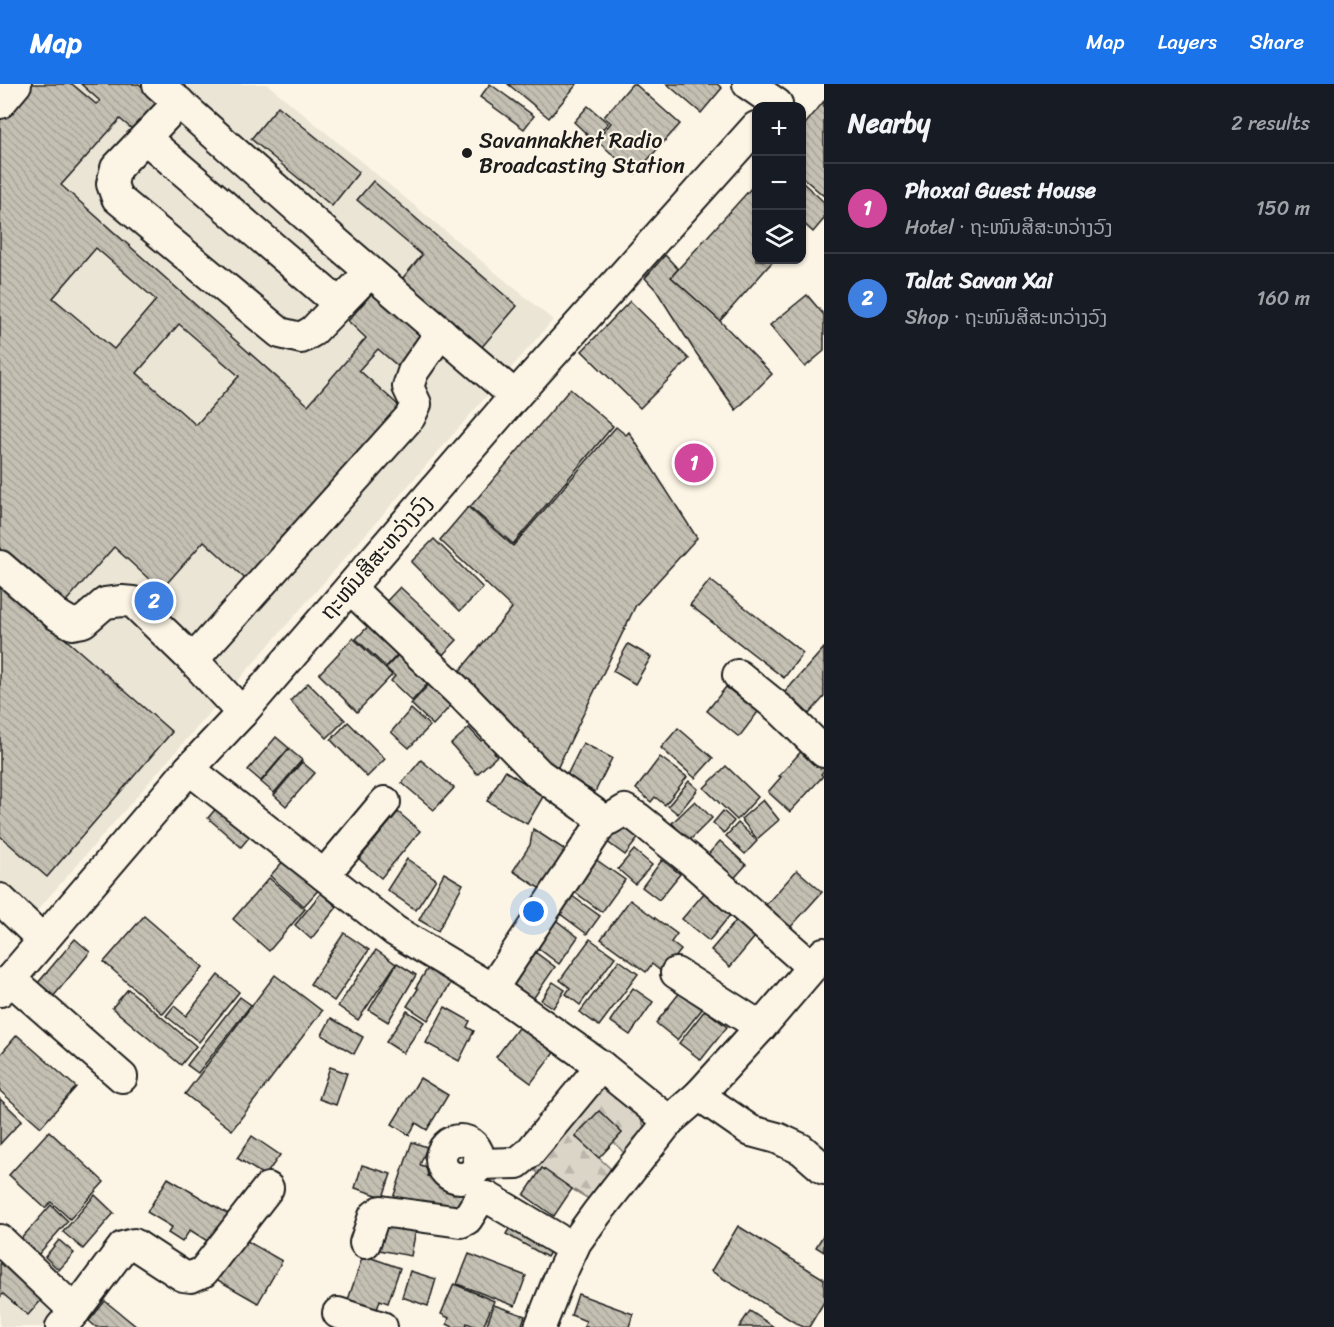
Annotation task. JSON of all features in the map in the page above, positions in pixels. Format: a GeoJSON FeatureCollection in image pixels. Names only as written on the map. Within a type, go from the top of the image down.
{"type":"FeatureCollection","features":[{"type":"Feature","properties":{"kind":"street"},"geometry":{"type":"LineString","coordinates":[[0,103],[16,84]]}},
{"type":"Feature","properties":{"kind":"street"},"geometry":{"type":"LineString","coordinates":[[748,84],[781,98]]}},
{"type":"Feature","properties":{"kind":"street"},"geometry":{"type":"LineString","coordinates":[[370,272],[313,331],[301,338],[280,333],[117,198],[112,184],[116,168],[145,138],[169,93],[370,272],[515,396]]}},
{"type":"Feature","properties":{"kind":"street","name":"ຖະໜົນສີສະຫວ່າງວົງ"},"geometry":{"type":"LineString","coordinates":[[5,985],[189,769],[242,713],[515,396],[752,131]]}},
{"type":"Feature","properties":{"kind":"street"},"geometry":{"type":"LineString","coordinates":[[145,138],[339,304]]}},
{"type":"Feature","properties":{"kind":"street"},"geometry":{"type":"LineString","coordinates":[[193,660],[410,417],[416,404],[408,387],[413,372],[441,332]]}},
{"type":"Feature","properties":{"kind":"street"},"geometry":{"type":"LineString","coordinates":[[0,566],[57,615],[72,624],[83,622],[105,603],[122,600],[134,602],[193,660],[242,713]]}},
{"type":"Feature","properties":{"kind":"street"},"geometry":{"type":"LineString","coordinates":[[350,588],[463,696],[539,774],[604,820],[625,810],[638,818],[818,960],[699,1095],[669,1121],[597,1213],[576,1242],[540,1327]]}},
{"type":"Feature","properties":{"kind":"street"},"geometry":{"type":"LineString","coordinates":[[738,675],[780,709],[824,752]]}},
{"type":"Feature","properties":{"kind":"street"},"geometry":{"type":"LineString","coordinates":[[189,769],[395,931],[492,989],[601,1066],[669,1121]]}},
{"type":"Feature","properties":{"kind":"street"},"geometry":{"type":"LineString","coordinates":[[324,875],[385,802]]}},
{"type":"Feature","properties":{"kind":"street"},"geometry":{"type":"LineString","coordinates":[[492,989],[604,820]]}},
{"type":"Feature","properties":{"kind":"street"},"geometry":{"type":"LineString","coordinates":[[0,899],[43,940]]}},
{"type":"Feature","properties":{"kind":"street"},"geometry":{"type":"LineString","coordinates":[[676,973],[761,1027]]}},
{"type":"Feature","properties":{"kind":"street"},"geometry":{"type":"LineString","coordinates":[[5,985],[122,1077]]}},
{"type":"Feature","properties":{"kind":"street"},"geometry":{"type":"LineString","coordinates":[[478,1164],[517,1163],[529,1153],[601,1066]]}},
{"type":"Feature","properties":{"kind":"street"},"geometry":{"type":"LineString","coordinates":[[699,1095],[751,1131],[777,1138],[801,1149],[824,1169]]}},
{"type":"Feature","properties":{"kind":"street"},"geometry":{"type":"LineString","coordinates":[[0,1240],[68,1319],[123,1247],[134,1244],[183,1276],[191,1277],[203,1272],[268,1188]]}},
{"type":"Feature","properties":{"kind":"street"},"geometry":{"type":"LineString","coordinates":[[365,1243],[374,1216],[381,1211],[460,1222],[467,1219],[481,1197],[487,1197],[573,1248]]}},
{"type":"Feature","properties":{"kind":"street"},"geometry":{"type":"LineString","coordinates":[[338,1313],[382,1327]]}},
{"type":"Feature","properties":{"kind":"shaded area"},"geometry":{"type":"Polygon","coordinates":[[[0,84],[267,84],[553,320],[34,914],[0,882],[0,84]]]}},
{"type":"Feature","properties":{"kind":"shaded area"},"geometry":{"type":"Polygon","coordinates":[[[0,1248],[62,1307],[52,1327],[0,1327],[0,1248]]]}},
{"type":"Feature","properties":{"kind":"green space"},"geometry":{"type":"Polygon","coordinates":[[[604,1086],[637,1114],[644,1128],[642,1137],[630,1154],[624,1153],[614,1142],[622,1133],[599,1111],[575,1136],[610,1168],[608,1178],[589,1199],[542,1168],[538,1173],[527,1165],[604,1086]]]}},
{"type":"Feature","properties":{"kind":"building"},"geometry":{"type":"Polygon","coordinates":[[[29,84],[72,84],[96,104],[100,101],[81,84],[139,84],[162,105],[137,133],[120,119],[61,185],[308,405],[366,338],[348,321],[373,292],[426,339],[400,368],[378,349],[359,370],[406,412],[253,586],[204,541],[161,590],[114,547],[60,608],[0,554],[0,118],[29,84]],[[96,248],[53,298],[114,349],[156,300],[96,248]],[[179,324],[137,373],[196,425],[239,376],[179,324]]]}},
{"type":"Feature","properties":{"kind":"building"},"geometry":{"type":"Polygon","coordinates":[[[490,84],[534,116],[524,129],[480,97],[490,84]]]}},
{"type":"Feature","properties":{"kind":"building"},"geometry":{"type":"Polygon","coordinates":[[[508,84],[577,84],[549,118],[508,84]]]}},
{"type":"Feature","properties":{"kind":"building"},"geometry":{"type":"Polygon","coordinates":[[[632,84],[635,84],[680,124],[635,174],[596,140],[611,123],[604,117],[632,84]]]}},
{"type":"Feature","properties":{"kind":"building"},"geometry":{"type":"Polygon","coordinates":[[[667,84],[717,84],[722,88],[701,113],[667,84]]]}},
{"type":"Feature","properties":{"kind":"building"},"geometry":{"type":"Polygon","coordinates":[[[824,101],[824,196],[806,180],[806,123],[824,101]]]}},
{"type":"Feature","properties":{"kind":"building"},"geometry":{"type":"Polygon","coordinates":[[[278,106],[359,172],[332,206],[251,139],[278,106]]]}},
{"type":"Feature","properties":{"kind":"building"},"geometry":{"type":"Polygon","coordinates":[[[588,106],[608,123],[593,140],[574,122],[588,106]]]}},
{"type":"Feature","properties":{"kind":"building"},"geometry":{"type":"Polygon","coordinates":[[[373,181],[517,306],[481,348],[402,279],[422,255],[357,200],[373,181]]]}},
{"type":"Feature","properties":{"kind":"building"},"geometry":{"type":"Polygon","coordinates":[[[806,186],[824,202],[824,219],[813,232],[806,226],[806,186]]]}},
{"type":"Feature","properties":{"kind":"building"},"geometry":{"type":"Polygon","coordinates":[[[752,187],[752,264],[770,264],[720,321],[671,277],[752,187]]]}},
{"type":"Feature","properties":{"kind":"building"},"geometry":{"type":"Polygon","coordinates":[[[665,255],[678,269],[671,277],[720,321],[772,374],[736,410],[656,290],[645,278],[665,255]]]}},
{"type":"Feature","properties":{"kind":"building"},"geometry":{"type":"Polygon","coordinates":[[[807,295],[824,315],[824,351],[805,367],[770,325],[807,295]]]}},
{"type":"Feature","properties":{"kind":"building"},"geometry":{"type":"Polygon","coordinates":[[[630,301],[689,359],[640,408],[582,351],[630,301]]]}},
{"type":"Feature","properties":{"kind":"building"},"geometry":{"type":"Polygon","coordinates":[[[570,389],[613,426],[513,544],[470,507],[570,389]]]}},
{"type":"Feature","properties":{"kind":"building"},"geometry":{"type":"Polygon","coordinates":[[[616,427],[626,435],[629,432],[697,538],[636,605],[554,775],[453,679],[512,608],[440,540],[468,507],[513,546],[616,427]]]}},
{"type":"Feature","properties":{"kind":"building"},"geometry":{"type":"Polygon","coordinates":[[[434,539],[483,588],[460,611],[411,562],[434,539]]]}},
{"type":"Feature","properties":{"kind":"building"},"geometry":{"type":"Polygon","coordinates":[[[710,580],[803,653],[784,678],[690,605],[710,580]]]}},
{"type":"Feature","properties":{"kind":"building"},"geometry":{"type":"Polygon","coordinates":[[[0,582],[172,732],[47,877],[0,836],[0,582]]]}},
{"type":"Feature","properties":{"kind":"building"},"geometry":{"type":"Polygon","coordinates":[[[400,587],[457,640],[436,662],[380,608],[400,587]]]}},
{"type":"Feature","properties":{"kind":"building"},"geometry":{"type":"Polygon","coordinates":[[[377,617],[406,645],[386,667],[356,639],[377,617]]]}},
{"type":"Feature","properties":{"kind":"building"},"geometry":{"type":"Polygon","coordinates":[[[353,638],[392,675],[357,712],[319,674],[353,638]]]}},
{"type":"Feature","properties":{"kind":"building"},"geometry":{"type":"Polygon","coordinates":[[[628,644],[651,657],[635,684],[613,671],[628,644]]]}},
{"type":"Feature","properties":{"kind":"building"},"geometry":{"type":"Polygon","coordinates":[[[824,648],[824,697],[809,714],[785,692],[824,648]]]}},
{"type":"Feature","properties":{"kind":"building"},"geometry":{"type":"Polygon","coordinates":[[[402,651],[432,679],[412,701],[391,681],[395,676],[386,668],[402,651]]]}},
{"type":"Feature","properties":{"kind":"building"},"geometry":{"type":"Polygon","coordinates":[[[433,680],[455,701],[433,725],[411,704],[433,680]]]}},
{"type":"Feature","properties":{"kind":"building"},"geometry":{"type":"Polygon","coordinates":[[[308,683],[345,720],[327,738],[290,701],[308,683]]]}},
{"type":"Feature","properties":{"kind":"building"},"geometry":{"type":"Polygon","coordinates":[[[726,687],[758,712],[739,737],[707,711],[726,687]]]}},
{"type":"Feature","properties":{"kind":"building"},"geometry":{"type":"Polygon","coordinates":[[[411,709],[430,726],[409,748],[391,732],[411,709]]]}},
{"type":"Feature","properties":{"kind":"building"},"geometry":{"type":"Polygon","coordinates":[[[348,722],[385,759],[367,777],[331,740],[348,722]]]}},
{"type":"Feature","properties":{"kind":"building"},"geometry":{"type":"Polygon","coordinates":[[[469,728],[481,741],[489,734],[501,747],[494,753],[497,756],[477,774],[451,744],[469,728]]]}},
{"type":"Feature","properties":{"kind":"building"},"geometry":{"type":"Polygon","coordinates":[[[678,728],[713,758],[695,778],[661,748],[678,728]]]}},
{"type":"Feature","properties":{"kind":"building"},"geometry":{"type":"Polygon","coordinates":[[[276,737],[289,748],[261,781],[248,770],[276,737]]]}},
{"type":"Feature","properties":{"kind":"building"},"geometry":{"type":"Polygon","coordinates":[[[583,743],[612,758],[595,792],[566,777],[583,743]]]}},
{"type":"Feature","properties":{"kind":"building"},"geometry":{"type":"Polygon","coordinates":[[[806,746],[824,763],[824,771],[821,774],[823,776],[790,812],[768,792],[806,746]]]}},
{"type":"Feature","properties":{"kind":"building"},"geometry":{"type":"Polygon","coordinates":[[[289,749],[302,760],[274,793],[261,782],[289,749]]]}},
{"type":"Feature","properties":{"kind":"building"},"geometry":{"type":"Polygon","coordinates":[[[660,757],[687,777],[665,805],[655,797],[651,802],[636,789],[660,757]]]}},
{"type":"Feature","properties":{"kind":"building"},"geometry":{"type":"Polygon","coordinates":[[[421,760],[454,788],[434,810],[402,783],[421,760]]]}},
{"type":"Feature","properties":{"kind":"building"},"geometry":{"type":"Polygon","coordinates":[[[302,762],[315,773],[286,806],[274,795],[302,762]]]}},
{"type":"Feature","properties":{"kind":"building"},"geometry":{"type":"Polygon","coordinates":[[[726,766],[758,797],[737,820],[704,788],[726,766]]]}},
{"type":"Feature","properties":{"kind":"building"},"geometry":{"type":"Polygon","coordinates":[[[505,771],[544,795],[527,824],[487,801],[505,771]]]}},
{"type":"Feature","properties":{"kind":"building"},"geometry":{"type":"Polygon","coordinates":[[[689,781],[698,789],[678,814],[668,806],[689,781]]]}},
{"type":"Feature","properties":{"kind":"building"},"geometry":{"type":"Polygon","coordinates":[[[223,800],[256,829],[241,847],[208,818],[223,800]]]}},
{"type":"Feature","properties":{"kind":"building"},"geometry":{"type":"Polygon","coordinates":[[[763,800],[779,820],[757,839],[741,819],[763,800]]]}},
{"type":"Feature","properties":{"kind":"building"},"geometry":{"type":"Polygon","coordinates":[[[695,801],[712,818],[689,841],[672,823],[695,801]]]}},
{"type":"Feature","properties":{"kind":"building"},"geometry":{"type":"Polygon","coordinates":[[[723,811],[734,821],[724,833],[713,823],[723,811]]]}},
{"type":"Feature","properties":{"kind":"building"},"geometry":{"type":"Polygon","coordinates":[[[398,812],[420,831],[381,878],[359,859],[398,812]]]}},
{"type":"Feature","properties":{"kind":"building"},"geometry":{"type":"Polygon","coordinates":[[[624,818],[643,832],[625,855],[606,841],[624,818]]]}},
{"type":"Feature","properties":{"kind":"building"},"geometry":{"type":"Polygon","coordinates":[[[738,823],[757,841],[745,854],[726,836],[738,823]]]}},
{"type":"Feature","properties":{"kind":"building"},"geometry":{"type":"Polygon","coordinates":[[[533,829],[573,855],[548,894],[513,871],[530,845],[533,829]]]}},
{"type":"Feature","properties":{"kind":"building"},"geometry":{"type":"Polygon","coordinates":[[[720,841],[746,865],[729,884],[703,860],[720,841]]]}},
{"type":"Feature","properties":{"kind":"building"},"geometry":{"type":"Polygon","coordinates":[[[634,850],[652,865],[635,884],[618,869],[634,850]]]}},
{"type":"Feature","properties":{"kind":"building"},"geometry":{"type":"Polygon","coordinates":[[[591,856],[625,880],[602,912],[568,887],[591,856]]]}},
{"type":"Feature","properties":{"kind":"building"},"geometry":{"type":"Polygon","coordinates":[[[287,857],[321,887],[304,906],[270,876],[287,857]]]}},
{"type":"Feature","properties":{"kind":"building"},"geometry":{"type":"Polygon","coordinates":[[[407,859],[436,879],[416,910],[387,890],[407,859]]]}},
{"type":"Feature","properties":{"kind":"building"},"geometry":{"type":"Polygon","coordinates":[[[662,860],[680,874],[659,900],[642,887],[662,860]]]}},
{"type":"Feature","properties":{"kind":"building"},"geometry":{"type":"Polygon","coordinates":[[[797,870],[822,892],[788,930],[764,907],[797,870]]]}},
{"type":"Feature","properties":{"kind":"building"},"geometry":{"type":"Polygon","coordinates":[[[444,873],[463,884],[438,931],[419,920],[444,873]]]}},
{"type":"Feature","properties":{"kind":"building"},"geometry":{"type":"Polygon","coordinates":[[[269,878],[305,909],[269,951],[233,919],[269,878]]]}},
{"type":"Feature","properties":{"kind":"building"},"geometry":{"type":"Polygon","coordinates":[[[705,892],[731,914],[709,941],[682,919],[705,892]]]}},
{"type":"Feature","properties":{"kind":"building"},"geometry":{"type":"Polygon","coordinates":[[[321,893],[337,907],[311,939],[295,925],[321,893]]]}},
{"type":"Feature","properties":{"kind":"building"},"geometry":{"type":"Polygon","coordinates":[[[572,896],[600,916],[587,934],[559,913],[572,896]]]}},
{"type":"Feature","properties":{"kind":"building"},"geometry":{"type":"Polygon","coordinates":[[[630,900],[677,934],[671,942],[681,950],[663,973],[652,964],[646,972],[601,939],[630,900]]]}},
{"type":"Feature","properties":{"kind":"building"},"geometry":{"type":"Polygon","coordinates":[[[144,916],[203,967],[163,1014],[104,962],[144,916]]]}},
{"type":"Feature","properties":{"kind":"building"},"geometry":{"type":"Polygon","coordinates":[[[740,916],[759,932],[730,967],[711,950],[740,916]]]}},
{"type":"Feature","properties":{"kind":"building"},"geometry":{"type":"Polygon","coordinates":[[[553,918],[578,937],[559,964],[534,945],[553,918]]]}},
{"type":"Feature","properties":{"kind":"building"},"geometry":{"type":"Polygon","coordinates":[[[344,933],[369,950],[334,1001],[310,984],[344,933]]]}},
{"type":"Feature","properties":{"kind":"building"},"geometry":{"type":"Polygon","coordinates":[[[75,939],[90,952],[48,1003],[32,990],[75,939]]]}},
{"type":"Feature","properties":{"kind":"building"},"geometry":{"type":"Polygon","coordinates":[[[590,939],[615,957],[580,1005],[566,994],[570,988],[560,980],[590,939]]]}},
{"type":"Feature","properties":{"kind":"building"},"geometry":{"type":"Polygon","coordinates":[[[531,949],[555,967],[533,999],[509,982],[531,949]]]}},
{"type":"Feature","properties":{"kind":"building"},"geometry":{"type":"Polygon","coordinates":[[[376,950],[396,964],[358,1020],[338,1006],[376,950]]]}},
{"type":"Feature","properties":{"kind":"building"},"geometry":{"type":"Polygon","coordinates":[[[619,960],[638,974],[599,1026],[580,1012],[619,960]]]}},
{"type":"Feature","properties":{"kind":"building"},"geometry":{"type":"Polygon","coordinates":[[[397,963],[416,975],[388,1022],[369,1010],[397,963]]]}},
{"type":"Feature","properties":{"kind":"building"},"geometry":{"type":"Polygon","coordinates":[[[428,968],[451,983],[428,1020],[407,1006],[428,968]]]}},
{"type":"Feature","properties":{"kind":"building"},"geometry":{"type":"Polygon","coordinates":[[[218,975],[239,992],[199,1042],[166,1016],[174,1006],[186,1016],[218,975]]]}},
{"type":"Feature","properties":{"kind":"building"},"geometry":{"type":"Polygon","coordinates":[[[275,975],[322,1011],[232,1130],[185,1094],[275,975]]]}},
{"type":"Feature","properties":{"kind":"building"},"geometry":{"type":"Polygon","coordinates":[[[553,982],[565,990],[553,1008],[541,1000],[553,982]]]}},
{"type":"Feature","properties":{"kind":"building"},"geometry":{"type":"Polygon","coordinates":[[[633,988],[653,1002],[630,1035],[610,1021],[633,988]]]}},
{"type":"Feature","properties":{"kind":"building"},"geometry":{"type":"Polygon","coordinates":[[[128,989],[196,1046],[181,1065],[112,1008],[128,989]]]}},
{"type":"Feature","properties":{"kind":"building"},"geometry":{"type":"Polygon","coordinates":[[[681,991],[703,1008],[677,1040],[656,1023],[681,991]]]}},
{"type":"Feature","properties":{"kind":"building"},"geometry":{"type":"Polygon","coordinates":[[[240,997],[251,1005],[198,1073],[187,1065],[240,997]]]}},
{"type":"Feature","properties":{"kind":"building"},"geometry":{"type":"Polygon","coordinates":[[[445,1007],[470,1021],[467,1027],[474,1031],[459,1061],[426,1043],[445,1007]]]}},
{"type":"Feature","properties":{"kind":"building"},"geometry":{"type":"Polygon","coordinates":[[[705,1010],[727,1027],[701,1060],[679,1043],[705,1010]]]}},
{"type":"Feature","properties":{"kind":"building"},"geometry":{"type":"Polygon","coordinates":[[[407,1011],[424,1022],[403,1053],[386,1042],[407,1011]]]}},
{"type":"Feature","properties":{"kind":"building"},"geometry":{"type":"Polygon","coordinates":[[[331,1018],[363,1037],[354,1054],[322,1035],[331,1018]]]}},
{"type":"Feature","properties":{"kind":"building"},"geometry":{"type":"Polygon","coordinates":[[[521,1024],[556,1050],[531,1083],[496,1057],[521,1024]]]}},
{"type":"Feature","properties":{"kind":"building"},"geometry":{"type":"Polygon","coordinates":[[[17,1035],[76,1087],[41,1127],[0,1091],[0,1055],[17,1035]]]}},
{"type":"Feature","properties":{"kind":"building"},"geometry":{"type":"Polygon","coordinates":[[[330,1067],[347,1073],[336,1105],[319,1099],[330,1067]]]}},
{"type":"Feature","properties":{"kind":"building"},"geometry":{"type":"Polygon","coordinates":[[[420,1078],[448,1095],[427,1130],[416,1123],[409,1135],[392,1124],[420,1078]]]}},
{"type":"Feature","properties":{"kind":"building"},"geometry":{"type":"Polygon","coordinates":[[[0,1099],[22,1120],[0,1144],[0,1099]]]}},
{"type":"Feature","properties":{"kind":"building"},"geometry":{"type":"Polygon","coordinates":[[[599,1111],[622,1133],[599,1158],[575,1136],[599,1111]]]}},
{"type":"Feature","properties":{"kind":"building"},"geometry":{"type":"Polygon","coordinates":[[[49,1131],[104,1182],[70,1219],[51,1202],[45,1208],[9,1175],[49,1131]]]}},
{"type":"Feature","properties":{"kind":"building"},"geometry":{"type":"Polygon","coordinates":[[[252,1136],[280,1155],[265,1176],[237,1158],[252,1136]]]}},
{"type":"Feature","properties":{"kind":"building"},"geometry":{"type":"Polygon","coordinates":[[[412,1142],[427,1147],[420,1165],[430,1168],[427,1176],[468,1189],[460,1213],[426,1202],[424,1208],[393,1198],[412,1142]]]}},
{"type":"Feature","properties":{"kind":"building"},"geometry":{"type":"Polygon","coordinates":[[[362,1165],[391,1174],[383,1197],[355,1188],[362,1165]]]}},
{"type":"Feature","properties":{"kind":"building"},"geometry":{"type":"Polygon","coordinates":[[[542,1168],[572,1189],[554,1216],[524,1195],[542,1168]]]}},
{"type":"Feature","properties":{"kind":"building"},"geometry":{"type":"Polygon","coordinates":[[[168,1178],[230,1215],[212,1244],[190,1230],[182,1242],[168,1233],[172,1227],[147,1212],[168,1178]]]}},
{"type":"Feature","properties":{"kind":"building"},"geometry":{"type":"Polygon","coordinates":[[[95,1195],[114,1213],[83,1249],[63,1232],[95,1195]]]}},
{"type":"Feature","properties":{"kind":"building"},"geometry":{"type":"Polygon","coordinates":[[[51,1205],[68,1221],[36,1257],[19,1241],[51,1205]]]}},
{"type":"Feature","properties":{"kind":"building"},"geometry":{"type":"Polygon","coordinates":[[[379,1217],[417,1224],[411,1256],[373,1249],[379,1217]]]}},
{"type":"Feature","properties":{"kind":"building"},"geometry":{"type":"Polygon","coordinates":[[[516,1217],[557,1241],[547,1257],[506,1234],[516,1217]]]}},
{"type":"Feature","properties":{"kind":"building"},"geometry":{"type":"Polygon","coordinates":[[[738,1226],[824,1279],[824,1302],[809,1327],[802,1327],[711,1271],[738,1226]]]}},
{"type":"Feature","properties":{"kind":"building"},"geometry":{"type":"Polygon","coordinates":[[[824,1234],[824,1252],[816,1247],[824,1234]]]}},
{"type":"Feature","properties":{"kind":"building"},"geometry":{"type":"Polygon","coordinates":[[[240,1237],[282,1261],[258,1303],[216,1279],[240,1237]]]}},
{"type":"Feature","properties":{"kind":"building"},"geometry":{"type":"Polygon","coordinates":[[[59,1240],[74,1253],[59,1270],[45,1257],[59,1240]]]}},
{"type":"Feature","properties":{"kind":"building"},"geometry":{"type":"Polygon","coordinates":[[[469,1254],[526,1276],[515,1306],[457,1284],[469,1254]]]}},
{"type":"Feature","properties":{"kind":"building"},"geometry":{"type":"Polygon","coordinates":[[[363,1255],[400,1268],[388,1303],[380,1300],[376,1313],[347,1303],[363,1255]]]}},
{"type":"Feature","properties":{"kind":"building"},"geometry":{"type":"Polygon","coordinates":[[[0,1259],[44,1297],[28,1315],[3,1294],[0,1297],[0,1259]]]}},
{"type":"Feature","properties":{"kind":"building"},"geometry":{"type":"Polygon","coordinates":[[[410,1271],[436,1279],[428,1306],[402,1297],[410,1271]]]}},
{"type":"Feature","properties":{"kind":"building"},"geometry":{"type":"Polygon","coordinates":[[[454,1284],[494,1301],[483,1327],[467,1323],[466,1327],[453,1327],[447,1324],[449,1318],[441,1314],[454,1284]]]}},
{"type":"Feature","properties":{"kind":"building"},"geometry":{"type":"Polygon","coordinates":[[[578,1294],[633,1314],[629,1327],[584,1327],[586,1321],[571,1315],[578,1294]]]}},
{"type":"Feature","properties":{"kind":"building"},"geometry":{"type":"Polygon","coordinates":[[[105,1301],[137,1327],[96,1327],[89,1321],[105,1301]]]}},
{"type":"Feature","properties":{"kind":"building"},"geometry":{"type":"Polygon","coordinates":[[[494,1305],[525,1316],[521,1327],[486,1327],[494,1305]]]}},
{"type":"Feature","properties":{"kind":"building"},"geometry":{"type":"Polygon","coordinates":[[[750,1311],[774,1327],[739,1327],[750,1311]]]}},
{"type":"Feature","properties":{"kind":"place","name":"Savannakhet Radio Broadcasting Station"},"geometry":{"type":"Point","coordinates":[467,153]}},
{"type":"Feature","properties":{"kind":"place","name":"Phoxai Guest House"},"geometry":{"type":"Point","coordinates":[694,463]}},
{"type":"Feature","properties":{"kind":"place","name":"Talat Savan Xai"},"geometry":{"type":"Point","coordinates":[154,601]}}]}
